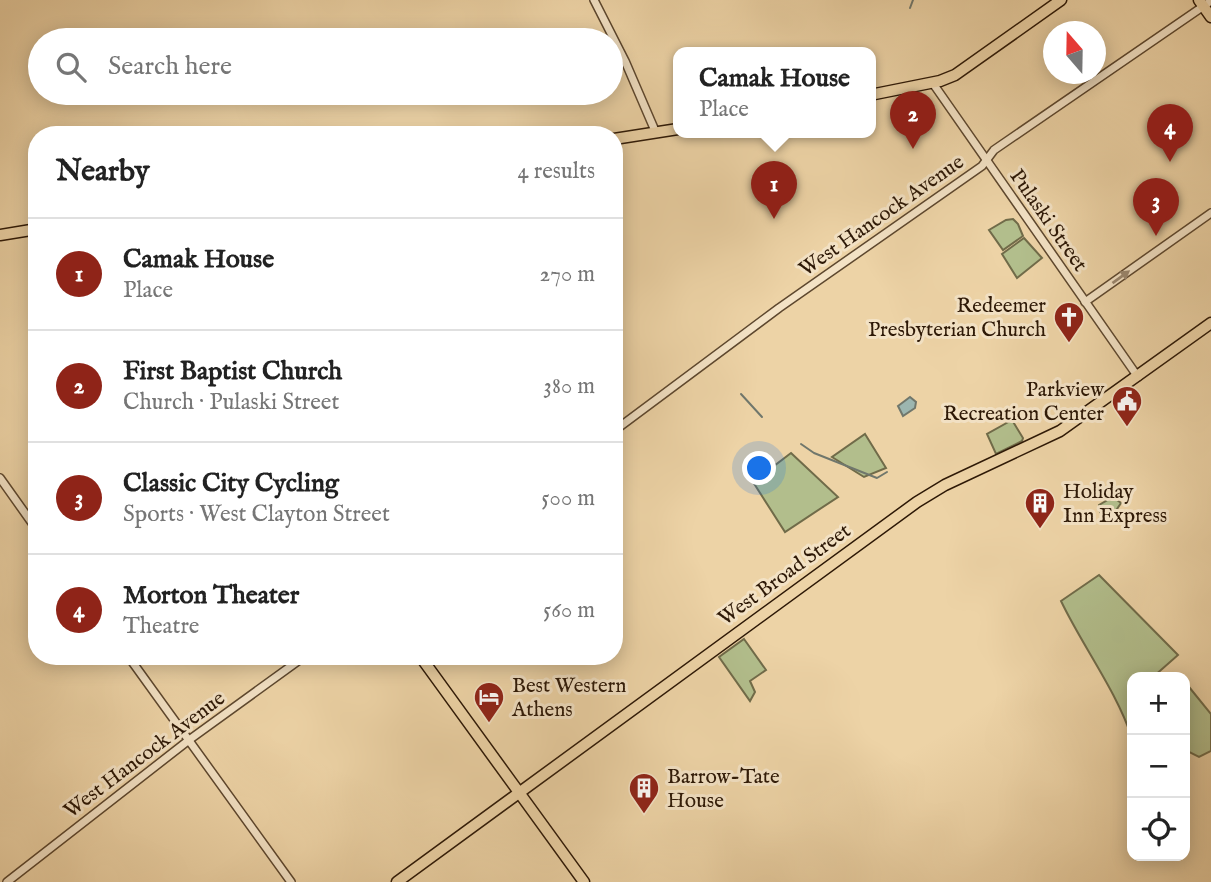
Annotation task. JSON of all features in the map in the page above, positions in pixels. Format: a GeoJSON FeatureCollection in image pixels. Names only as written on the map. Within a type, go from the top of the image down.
{"type":"FeatureCollection","features":[{"type":"Feature","properties":{"kind":"main road"},"geometry":{"type":"LineString","coordinates":[[876,94],[955,75],[1061,0]]}},
{"type":"Feature","properties":{"kind":"main road"},"geometry":{"type":"LineString","coordinates":[[1205,2],[1211,17]]}},
{"type":"Feature","properties":{"kind":"main road"},"geometry":{"type":"LineString","coordinates":[[623,138],[673,130]]}},
{"type":"Feature","properties":{"kind":"main road"},"geometry":{"type":"LineString","coordinates":[[0,235],[28,230]]}},
{"type":"Feature","properties":{"kind":"main road","name":"West Broad Street"},"geometry":{"type":"LineString","coordinates":[[397,882],[854,546],[936,489],[1060,430],[1211,323]]}},
{"type":"Feature","properties":{"kind":"main road"},"geometry":{"type":"LineString","coordinates":[[426,665],[584,882]]}},
{"type":"Feature","properties":{"kind":"street"},"geometry":{"type":"LineString","coordinates":[[594,0],[608,28]]}},
{"type":"Feature","properties":{"kind":"street","name":"West Hancock Avenue"},"geometry":{"type":"LineString","coordinates":[[623,424],[784,304],[982,166],[994,150],[1205,2]]}},
{"type":"Feature","properties":{"kind":"street"},"geometry":{"type":"LineString","coordinates":[[623,57],[656,132]]}},
{"type":"Feature","properties":{"kind":"street","name":"Pulaski Street"},"geometry":{"type":"LineString","coordinates":[[932,82],[1138,377]]}},
{"type":"Feature","properties":{"kind":"street"},"geometry":{"type":"LineString","coordinates":[[1085,302],[1211,213]]}},
{"type":"Feature","properties":{"kind":"street"},"geometry":{"type":"LineString","coordinates":[[0,478],[28,517]]}},
{"type":"Feature","properties":{"kind":"street"},"geometry":{"type":"LineString","coordinates":[[135,665],[291,882]]}},
{"type":"Feature","properties":{"kind":"street","name":"West Hancock Avenue"},"geometry":{"type":"LineString","coordinates":[[7,882],[189,740],[293,665]]}},
{"type":"Feature","properties":{"kind":"green space"},"geometry":{"type":"Polygon","coordinates":[[[1013,219],[1023,236],[1003,250],[989,230],[1013,219]]]}},
{"type":"Feature","properties":{"kind":"green space"},"geometry":{"type":"Polygon","coordinates":[[[1024,238],[1042,258],[1017,278],[1002,254],[1024,238]]]}},
{"type":"Feature","properties":{"kind":"green space"},"geometry":{"type":"Polygon","coordinates":[[[1012,420],[1023,438],[1022,441],[996,454],[987,434],[1012,420]]]}},
{"type":"Feature","properties":{"kind":"green space"},"geometry":{"type":"Polygon","coordinates":[[[865,434],[886,468],[864,477],[832,457],[865,434]]]}},
{"type":"Feature","properties":{"kind":"green space"},"geometry":{"type":"Polygon","coordinates":[[[791,453],[838,497],[785,532],[753,482],[791,453]]]}},
{"type":"Feature","properties":{"kind":"green space"},"geometry":{"type":"Polygon","coordinates":[[[1113,497],[1121,503],[1109,521],[1100,512],[1099,505],[1113,497]]]}},
{"type":"Feature","properties":{"kind":"green space"},"geometry":{"type":"Polygon","coordinates":[[[1099,575],[1178,655],[1159,672],[1127,672],[1127,725],[1108,686],[1061,601],[1099,575]]]}},
{"type":"Feature","properties":{"kind":"green space"},"geometry":{"type":"Polygon","coordinates":[[[744,639],[766,670],[750,681],[755,692],[750,701],[719,657],[744,639]]]}},
{"type":"Feature","properties":{"kind":"green space"},"geometry":{"type":"Polygon","coordinates":[[[1190,688],[1211,714],[1211,751],[1199,757],[1190,752],[1190,688]]]}},
{"type":"Feature","properties":{"kind":"water"},"geometry":{"type":"Polygon","coordinates":[[[910,397],[916,402],[915,408],[903,416],[898,406],[910,397]]]}},
{"type":"Feature","properties":{"kind":"waterway"},"geometry":{"type":"LineString","coordinates":[[910,8],[913,0]]}},
{"type":"Feature","properties":{"kind":"waterway"},"geometry":{"type":"LineString","coordinates":[[741,394],[762,417]]}},
{"type":"Feature","properties":{"kind":"waterway"},"geometry":{"type":"LineString","coordinates":[[801,444],[814,453],[877,478],[887,472]]}},
{"type":"Feature","properties":{"kind":"place","name":"First Baptist Church"},"geometry":{"type":"Point","coordinates":[913,149]}},
{"type":"Feature","properties":{"kind":"place","name":"Morton Theater"},"geometry":{"type":"Point","coordinates":[1170,162]}},
{"type":"Feature","properties":{"kind":"place","name":"Camak House"},"geometry":{"type":"Point","coordinates":[774,219]}},
{"type":"Feature","properties":{"kind":"place","name":"Classic City Cycling"},"geometry":{"type":"Point","coordinates":[1156,236]}},
{"type":"Feature","properties":{"kind":"place","name":"Redeemer Presbyterian Church"},"geometry":{"type":"Point","coordinates":[1069,344]}},
{"type":"Feature","properties":{"kind":"place","name":"Parkview Recreation Center"},"geometry":{"type":"Point","coordinates":[1127,428]}},
{"type":"Feature","properties":{"kind":"place","name":"Holiday Inn Express"},"geometry":{"type":"Point","coordinates":[1040,530]}},
{"type":"Feature","properties":{"kind":"place","name":"Best Western Athens"},"geometry":{"type":"Point","coordinates":[489,724]}},
{"type":"Feature","properties":{"kind":"place","name":"Barrow-Tate House"},"geometry":{"type":"Point","coordinates":[644,815]}}]}
